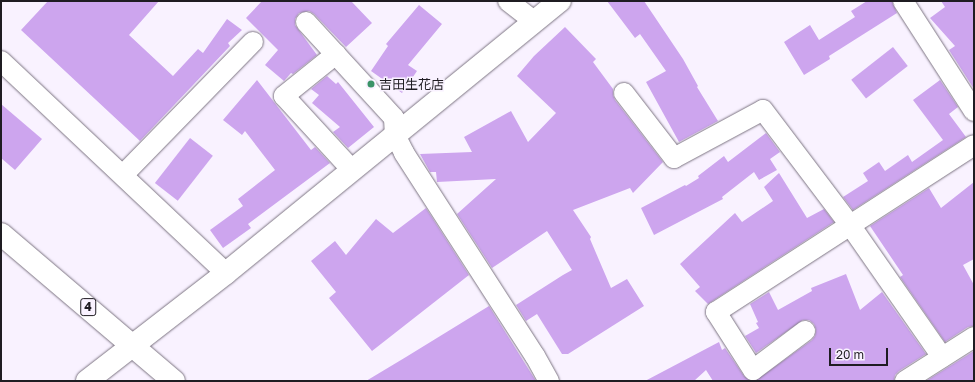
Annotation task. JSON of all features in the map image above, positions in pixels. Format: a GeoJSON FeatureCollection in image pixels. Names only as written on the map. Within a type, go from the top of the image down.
{"type":"FeatureCollection","features":[{"type":"Feature","properties":{"kind":"main road"},"geometry":{"type":"LineString","coordinates":[[87,381],[226,273],[560,1]]}},
{"type":"Feature","properties":{"kind":"main road","name":"4"},"geometry":{"type":"LineString","coordinates":[[1,234],[174,381]]}},
{"type":"Feature","properties":{"kind":"street"},"geometry":{"type":"LineString","coordinates":[[508,1],[534,21]]}},
{"type":"Feature","properties":{"kind":"street"},"geometry":{"type":"LineString","coordinates":[[903,1],[974,111]]}},
{"type":"Feature","properties":{"kind":"street"},"geometry":{"type":"LineString","coordinates":[[306,22],[394,118],[395,135],[404,153],[535,356],[548,381]]}},
{"type":"Feature","properties":{"kind":"street"},"geometry":{"type":"LineString","coordinates":[[123,175],[253,42]]}},
{"type":"Feature","properties":{"kind":"street"},"geometry":{"type":"LineString","coordinates":[[336,54],[284,96],[352,170]]}},
{"type":"Feature","properties":{"kind":"street"},"geometry":{"type":"LineString","coordinates":[[1,61],[226,273]]}},
{"type":"Feature","properties":{"kind":"street"},"geometry":{"type":"LineString","coordinates":[[624,93],[674,158],[763,110],[850,225],[942,357]]}},
{"type":"Feature","properties":{"kind":"street"},"geometry":{"type":"LineString","coordinates":[[805,331],[753,370],[716,312],[974,145]]}},
{"type":"Feature","properties":{"kind":"street"},"geometry":{"type":"LineString","coordinates":[[905,381],[974,337]]}},
{"type":"Feature","properties":{"kind":"building"},"geometry":{"type":"Polygon","coordinates":[[[48,1],[159,1],[129,35],[173,76],[198,49],[203,53],[227,19],[242,30],[228,43],[230,46],[140,141],[21,30],[48,1]]]}},
{"type":"Feature","properties":{"kind":"building"},"geometry":{"type":"Polygon","coordinates":[[[262,1],[351,1],[372,23],[346,47],[314,14],[309,11],[299,13],[295,19],[295,25],[317,55],[293,74],[291,73],[284,81],[265,65],[278,50],[246,18],[262,1]]]}},
{"type":"Feature","properties":{"kind":"building"},"geometry":{"type":"Polygon","coordinates":[[[607,1],[644,1],[683,59],[698,86],[697,87],[718,121],[679,142],[646,82],[666,71],[640,34],[635,38],[607,1]]]}},
{"type":"Feature","properties":{"kind":"building"},"geometry":{"type":"Polygon","coordinates":[[[867,1],[892,1],[897,13],[829,56],[830,59],[804,75],[784,42],[810,25],[819,40],[855,17],[851,11],[867,1]]]}},
{"type":"Feature","properties":{"kind":"building"},"geometry":{"type":"Polygon","coordinates":[[[941,1],[974,1],[974,89],[949,50],[955,46],[930,18],[945,7],[941,1]]]}},
{"type":"Feature","properties":{"kind":"building"},"geometry":{"type":"Polygon","coordinates":[[[419,5],[442,24],[408,65],[417,71],[402,93],[371,71],[388,46],[386,44],[419,5]]]}},
{"type":"Feature","properties":{"kind":"building"},"geometry":{"type":"Polygon","coordinates":[[[565,27],[596,59],[593,62],[613,89],[615,100],[663,162],[633,193],[630,188],[573,210],[591,237],[590,239],[611,288],[627,279],[644,306],[568,354],[562,354],[537,314],[526,321],[516,305],[572,270],[547,231],[492,268],[457,214],[496,179],[437,182],[436,172],[430,172],[420,154],[472,152],[464,137],[511,111],[528,142],[556,113],[517,76],[534,56],[565,27]]]}},
{"type":"Feature","properties":{"kind":"building"},"geometry":{"type":"Polygon","coordinates":[[[893,47],[908,66],[866,99],[851,80],[893,47]]]}},
{"type":"Feature","properties":{"kind":"building"},"geometry":{"type":"Polygon","coordinates":[[[327,76],[336,84],[338,82],[374,127],[348,148],[333,132],[340,127],[312,103],[319,95],[311,89],[327,76]]]}},
{"type":"Feature","properties":{"kind":"building"},"geometry":{"type":"Polygon","coordinates":[[[257,80],[311,150],[315,147],[330,163],[248,224],[251,228],[223,248],[210,230],[243,206],[238,199],[275,170],[245,131],[242,135],[223,120],[257,80]]]}},
{"type":"Feature","properties":{"kind":"building"},"geometry":{"type":"Polygon","coordinates":[[[940,80],[958,107],[949,114],[966,137],[853,210],[843,197],[868,181],[863,173],[879,162],[885,171],[908,155],[912,162],[943,140],[913,100],[940,80]]]}},
{"type":"Feature","properties":{"kind":"building"},"geometry":{"type":"Polygon","coordinates":[[[1,104],[42,139],[15,170],[1,158],[1,104]]]}},
{"type":"Feature","properties":{"kind":"building"},"geometry":{"type":"Polygon","coordinates":[[[766,133],[780,152],[770,159],[777,170],[759,180],[754,172],[722,197],[723,199],[654,235],[641,208],[699,178],[698,176],[724,156],[728,162],[766,133]]]}},
{"type":"Feature","properties":{"kind":"building"},"geometry":{"type":"Polygon","coordinates":[[[190,138],[213,156],[178,201],[155,183],[190,138]]]}},
{"type":"Feature","properties":{"kind":"building"},"geometry":{"type":"Polygon","coordinates":[[[779,173],[807,218],[824,209],[834,222],[708,304],[695,291],[700,287],[680,264],[735,213],[742,222],[773,201],[764,187],[779,173]]]}},
{"type":"Feature","properties":{"kind":"building"},"geometry":{"type":"Polygon","coordinates":[[[974,182],[974,259],[963,265],[974,285],[974,326],[968,327],[945,342],[900,277],[903,275],[870,226],[929,188],[941,208],[974,182]]]}},
{"type":"Feature","properties":{"kind":"building"},"geometry":{"type":"Polygon","coordinates":[[[426,208],[469,275],[372,351],[329,298],[336,292],[311,261],[335,241],[346,255],[376,219],[393,233],[426,208]]]}},
{"type":"Feature","properties":{"kind":"building"},"geometry":{"type":"Polygon","coordinates":[[[846,274],[860,310],[882,292],[926,354],[899,371],[895,375],[894,381],[755,381],[812,340],[815,336],[816,330],[814,324],[809,320],[803,320],[756,353],[745,336],[759,328],[750,304],[769,292],[778,310],[812,291],[811,288],[846,274]]]}},
{"type":"Feature","properties":{"kind":"building"},"geometry":{"type":"Polygon","coordinates":[[[489,306],[536,381],[366,381],[406,357],[489,306]]]}},
{"type":"Feature","properties":{"kind":"building"},"geometry":{"type":"Polygon","coordinates":[[[719,342],[722,350],[725,348],[744,376],[751,381],[713,381],[706,370],[694,381],[645,381],[719,342]]]}},
{"type":"Feature","properties":{"kind":"building"},"geometry":{"type":"Polygon","coordinates":[[[974,351],[974,381],[926,381],[974,351]]]}},
{"type":"Feature","properties":{"kind":"place","name":"吉田生花店"},"geometry":{"type":"Point","coordinates":[371,84]}}]}
